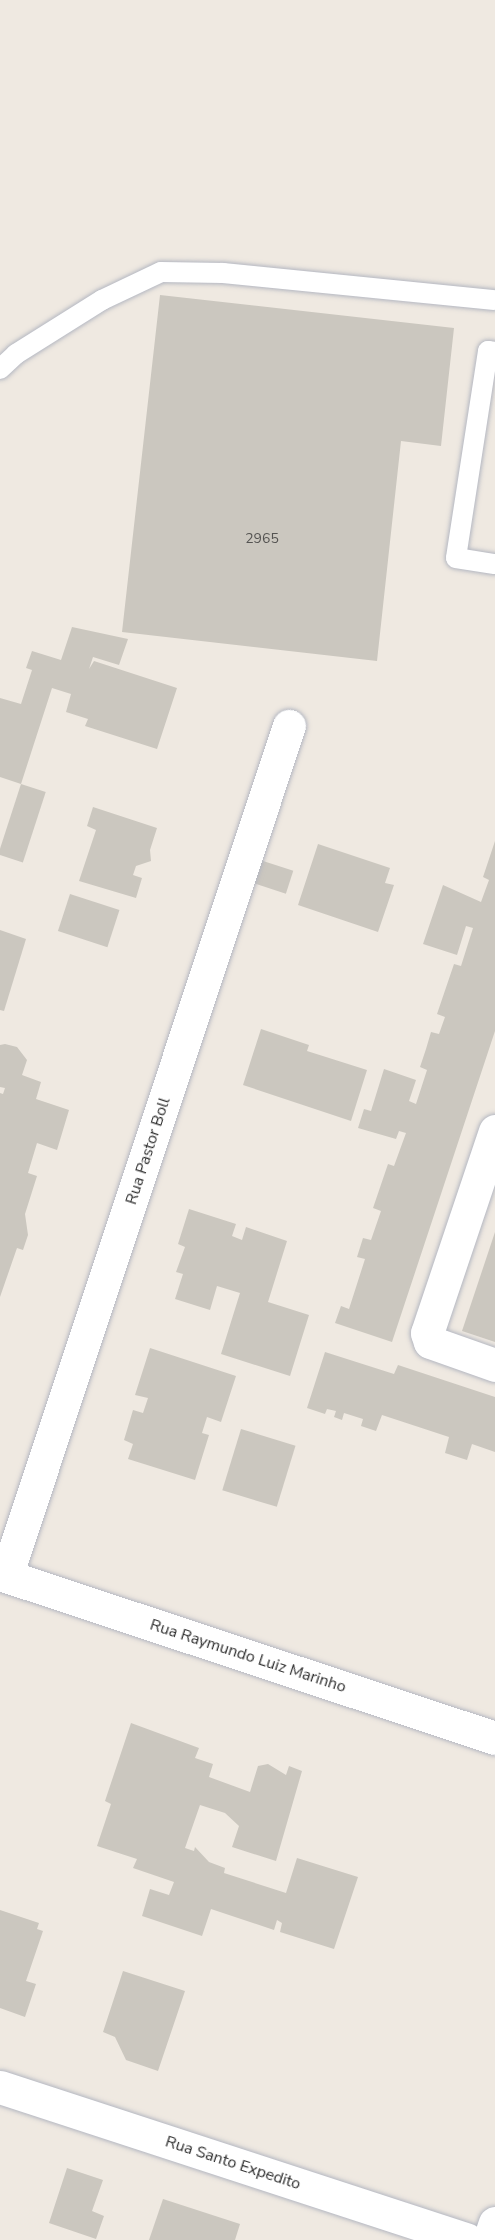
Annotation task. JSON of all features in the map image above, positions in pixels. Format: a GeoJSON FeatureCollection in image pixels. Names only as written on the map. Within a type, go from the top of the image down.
{"type":"FeatureCollection","features":[{"type":"Feature","properties":{"kind":"street","name":"Rua Pastor Boll"},"geometry":{"type":"LineString","coordinates":[[3,1575],[289,726]]}},
{"type":"Feature","properties":{"kind":"street"},"geometry":{"type":"LineString","coordinates":[[495,1131],[427,1333],[430,1342],[495,1365]]}},
{"type":"Feature","properties":{"kind":"street","name":"Rua Raymundo Luiz Marinho"},"geometry":{"type":"LineString","coordinates":[[3,1575],[495,1738]]}},
{"type":"Feature","properties":{"kind":"street","name":"Rua Santo Expedito"},"geometry":{"type":"LineString","coordinates":[[0,2087],[467,2240]]}},
{"type":"Feature","properties":{"kind":"street"},"geometry":{"type":"LineString","coordinates":[[489,2240],[495,2223]]}},
{"type":"Feature","properties":{"kind":"lane"},"geometry":{"type":"LineString","coordinates":[[0,369],[16,354],[102,300],[161,272],[223,273],[495,300]]}},
{"type":"Feature","properties":{"kind":"lane"},"geometry":{"type":"LineString","coordinates":[[495,352],[488,351],[456,558],[495,564]]}},
{"type":"Feature","properties":{"kind":"building"},"geometry":{"type":"Polygon","coordinates":[[[160,295],[454,328],[441,446],[401,441],[377,661],[122,632],[160,295]]]}},
{"type":"Feature","properties":{"kind":"building"},"geometry":{"type":"Polygon","coordinates":[[[72,627],[128,639],[119,665],[93,657],[89,669],[94,661],[177,688],[157,749],[85,726],[88,719],[66,712],[71,694],[52,688],[21,784],[0,777],[0,698],[21,704],[32,670],[26,668],[32,651],[61,660],[72,627]]]}},
{"type":"Feature","properties":{"kind":"building"},"geometry":{"type":"Polygon","coordinates":[[[21,784],[46,792],[23,862],[0,855],[0,849],[21,784]]]}},
{"type":"Feature","properties":{"kind":"building"},"geometry":{"type":"Polygon","coordinates":[[[93,807],[157,828],[150,850],[151,861],[136,866],[133,875],[142,878],[136,898],[79,881],[96,830],[87,826],[93,807]]]}},
{"type":"Feature","properties":{"kind":"building"},"geometry":{"type":"Polygon","coordinates":[[[495,841],[495,1031],[392,1342],[335,1323],[341,1306],[349,1309],[365,1259],[357,1257],[363,1238],[371,1240],[381,1211],[373,1208],[388,1164],[394,1166],[406,1133],[399,1131],[396,1139],[358,1128],[364,1109],[371,1111],[384,1069],[416,1080],[409,1101],[416,1104],[427,1070],[420,1067],[431,1032],[439,1034],[445,1017],[437,1014],[454,964],[461,966],[473,928],[466,926],[457,955],[423,944],[443,885],[481,902],[489,880],[483,877],[495,841]]]}},
{"type":"Feature","properties":{"kind":"building"},"geometry":{"type":"Polygon","coordinates":[[[318,844],[390,868],[385,883],[394,885],[378,932],[298,905],[318,844]]]}},
{"type":"Feature","properties":{"kind":"building"},"geometry":{"type":"Polygon","coordinates":[[[260,860],[293,871],[286,894],[253,883],[260,860]]]}},
{"type":"Feature","properties":{"kind":"building"},"geometry":{"type":"Polygon","coordinates":[[[70,894],[119,910],[107,947],[58,931],[70,894]]]}},
{"type":"Feature","properties":{"kind":"building"},"geometry":{"type":"Polygon","coordinates":[[[0,930],[26,939],[4,1011],[0,1010],[0,930]]]}},
{"type":"Feature","properties":{"kind":"building"},"geometry":{"type":"Polygon","coordinates":[[[261,1029],[309,1045],[307,1051],[367,1070],[351,1121],[243,1085],[261,1029]]]}},
{"type":"Feature","properties":{"kind":"building"},"geometry":{"type":"Polygon","coordinates":[[[0,1045],[17,1047],[27,1060],[22,1075],[41,1082],[36,1099],[69,1110],[57,1150],[37,1143],[28,1173],[37,1176],[25,1214],[28,1235],[23,1250],[17,1248],[0,1297],[0,1093],[3,1094],[5,1088],[0,1087],[0,1045]]]}},
{"type":"Feature","properties":{"kind":"building"},"geometry":{"type":"Polygon","coordinates":[[[189,1209],[236,1224],[232,1236],[242,1240],[246,1227],[287,1241],[268,1302],[309,1315],[290,1376],[221,1354],[240,1293],[217,1286],[210,1310],[175,1299],[183,1274],[176,1272],[185,1247],[178,1244],[189,1209]]]}},
{"type":"Feature","properties":{"kind":"building"},"geometry":{"type":"Polygon","coordinates":[[[495,1232],[495,1342],[462,1331],[495,1232]]]}},
{"type":"Feature","properties":{"kind":"building"},"geometry":{"type":"Polygon","coordinates":[[[150,1348],[236,1376],[221,1422],[207,1417],[202,1433],[209,1435],[195,1480],[128,1459],[133,1444],[124,1440],[133,1410],[143,1413],[148,1398],[135,1395],[150,1348]]]}},
{"type":"Feature","properties":{"kind":"building"},"geometry":{"type":"Polygon","coordinates":[[[325,1352],[394,1374],[398,1365],[495,1397],[495,1452],[472,1444],[467,1460],[445,1453],[449,1437],[382,1415],[376,1431],[361,1426],[363,1419],[344,1413],[342,1420],[334,1417],[336,1411],[327,1409],[325,1414],[307,1408],[325,1352]]]}},
{"type":"Feature","properties":{"kind":"building"},"geometry":{"type":"Polygon","coordinates":[[[241,1429],[296,1446],[277,1507],[222,1490],[241,1429]]]}},
{"type":"Feature","properties":{"kind":"building"},"geometry":{"type":"Polygon","coordinates":[[[131,1723],[199,1748],[195,1758],[213,1764],[209,1777],[250,1792],[258,1766],[268,1764],[286,1775],[289,1766],[302,1771],[276,1861],[232,1847],[239,1826],[225,1813],[200,1805],[185,1848],[194,1851],[195,1847],[209,1862],[225,1868],[224,1873],[286,1893],[297,1858],[358,1877],[334,1949],[280,1932],[282,1923],[277,1920],[274,1930],[211,1909],[202,1936],[142,1916],[150,1889],[169,1895],[174,1882],[133,1868],[137,1859],[97,1846],[111,1804],[105,1801],[131,1723]]]}},
{"type":"Feature","properties":{"kind":"building"},"geometry":{"type":"Polygon","coordinates":[[[0,1910],[39,1923],[37,1929],[43,1931],[26,1981],[36,1984],[25,2017],[0,2008],[0,1910]]]}},
{"type":"Feature","properties":{"kind":"building"},"geometry":{"type":"Polygon","coordinates":[[[123,1971],[185,1991],[158,2071],[126,2060],[115,2037],[103,2032],[123,1971]]]}},
{"type":"Feature","properties":{"kind":"building"},"geometry":{"type":"Polygon","coordinates":[[[67,2168],[103,2180],[92,2211],[104,2216],[96,2239],[49,2223],[67,2168]]]}},
{"type":"Feature","properties":{"kind":"building"},"geometry":{"type":"Polygon","coordinates":[[[163,2199],[240,2224],[235,2240],[149,2240],[163,2199]]]}}]}
